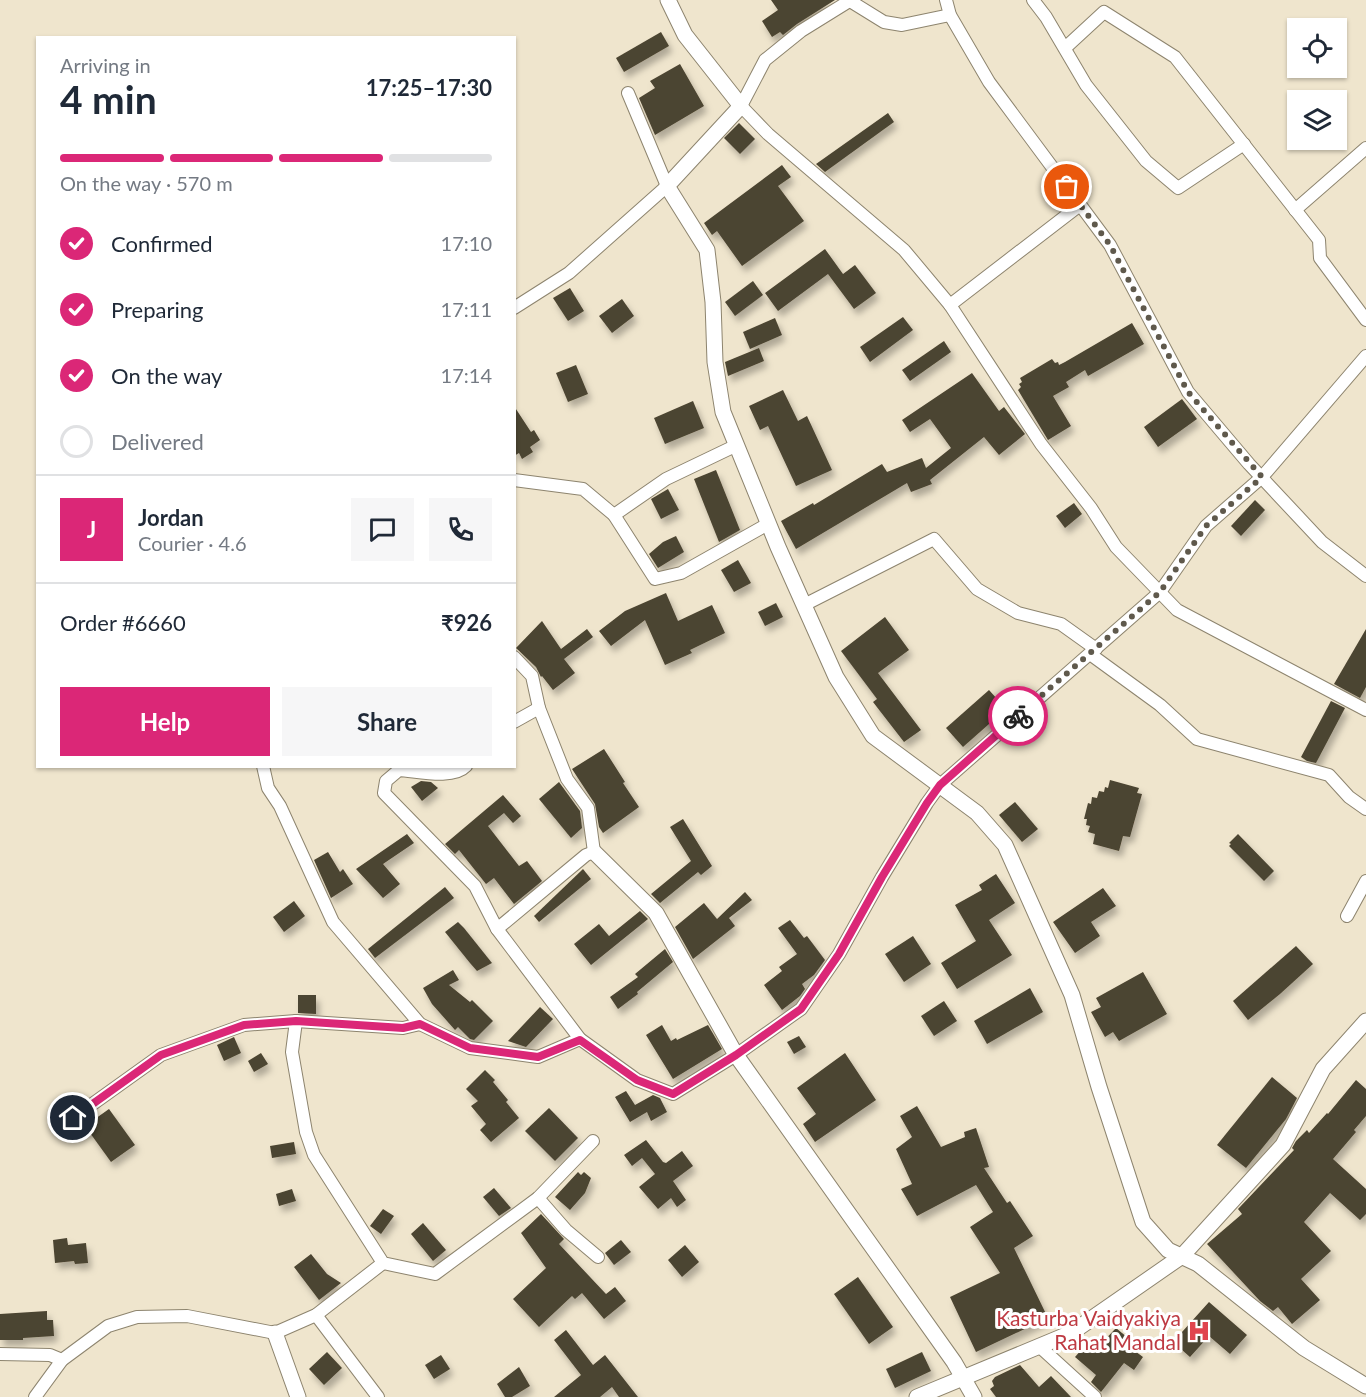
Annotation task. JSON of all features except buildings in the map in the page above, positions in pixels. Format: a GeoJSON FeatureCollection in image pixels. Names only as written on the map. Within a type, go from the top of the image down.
{"type":"FeatureCollection","features":[{"type":"Feature","properties":{"kind":"street"},"geometry":{"type":"LineString","coordinates":[[668,0],[685,35],[741,105],[768,134],[904,250],[950,305],[1041,444],[1092,508],[1116,547],[1177,610],[1364,704]]}},
{"type":"Feature","properties":{"kind":"street"},"geometry":{"type":"LineString","coordinates":[[516,308],[570,273],[667,186],[741,105],[765,60],[801,31],[851,0],[884,22],[902,25],[950,15]]}},
{"type":"Feature","properties":{"kind":"street"},"geometry":{"type":"LineString","coordinates":[[946,0],[950,15],[989,82],[1110,245],[1188,392],[1322,542],[1366,576]]}},
{"type":"Feature","properties":{"kind":"street"},"geometry":{"type":"LineString","coordinates":[[1033,0],[1046,17],[1086,85],[1146,161],[1178,188],[1244,144]]}},
{"type":"Feature","properties":{"kind":"street"},"geometry":{"type":"LineString","coordinates":[[1065,48],[1104,12],[1175,57],[1319,240],[1320,258],[1366,320]]}},
{"type":"Feature","properties":{"kind":"street"},"geometry":{"type":"LineString","coordinates":[[628,93],[667,186],[708,250],[715,362],[723,412],[768,524],[836,677],[873,735],[977,813],[1005,845],[1072,995],[1143,1222],[1168,1250],[1198,1264],[1304,1348],[1366,1386]]}},
{"type":"Feature","properties":{"kind":"street"},"geometry":{"type":"LineString","coordinates":[[1295,210],[1366,148]]}},
{"type":"Feature","properties":{"kind":"street"},"geometry":{"type":"LineString","coordinates":[[950,305],[1080,205]]}},
{"type":"Feature","properties":{"kind":"street"},"geometry":{"type":"LineString","coordinates":[[464,768],[448,774],[399,770],[386,781],[384,793],[475,886],[497,929],[580,1040],[637,1080],[673,1094],[736,1055],[801,1009],[839,954],[882,877],[940,785],[1160,592],[1206,526],[1262,477],[1366,356]]}},
{"type":"Feature","properties":{"kind":"street"},"geometry":{"type":"LineString","coordinates":[[614,515],[666,479],[737,445]]}},
{"type":"Feature","properties":{"kind":"street"},"geometry":{"type":"LineString","coordinates":[[516,479],[583,489],[614,515],[655,579],[681,573],[768,524]]}},
{"type":"Feature","properties":{"kind":"street"},"geometry":{"type":"LineString","coordinates":[[804,605],[934,539],[976,589],[1018,613],[1061,624],[1160,705],[1197,739],[1329,775],[1349,797],[1366,809]]}},
{"type":"Feature","properties":{"kind":"street"},"geometry":{"type":"LineString","coordinates":[[516,659],[532,676],[539,708],[567,779],[588,808],[594,852],[656,913],[736,1055],[861,1230],[974,1397]]}},
{"type":"Feature","properties":{"kind":"street"},"geometry":{"type":"LineString","coordinates":[[516,721],[539,708]]}},
{"type":"Feature","properties":{"kind":"street"},"geometry":{"type":"LineString","coordinates":[[264,768],[268,788],[280,806],[333,922],[420,1024],[470,1048],[538,1057],[580,1040]]}},
{"type":"Feature","properties":{"kind":"street"},"geometry":{"type":"LineString","coordinates":[[497,929],[586,855],[594,852]]}},
{"type":"Feature","properties":{"kind":"street"},"geometry":{"type":"LineString","coordinates":[[1347,916],[1366,881]]}},
{"type":"Feature","properties":{"kind":"street"},"geometry":{"type":"LineString","coordinates":[[73,1118],[161,1055],[244,1025],[296,1021],[403,1028],[420,1024]]}},
{"type":"Feature","properties":{"kind":"street"},"geometry":{"type":"LineString","coordinates":[[296,1021],[292,1052],[306,1132],[314,1155],[383,1263],[435,1274],[538,1198],[593,1141]]}},
{"type":"Feature","properties":{"kind":"street"},"geometry":{"type":"LineString","coordinates":[[916,1397],[1071,1333],[1182,1256],[1283,1145],[1323,1068],[1366,1021]]}},
{"type":"Feature","properties":{"kind":"street"},"geometry":{"type":"LineString","coordinates":[[538,1198],[566,1230],[598,1257]]}},
{"type":"Feature","properties":{"kind":"street"},"geometry":{"type":"LineString","coordinates":[[34,1397],[62,1360],[108,1326],[137,1317],[187,1316],[275,1333],[316,1315],[383,1263]]}},
{"type":"Feature","properties":{"kind":"street"},"geometry":{"type":"LineString","coordinates":[[316,1315],[378,1397]]}},
{"type":"Feature","properties":{"kind":"street"},"geometry":{"type":"LineString","coordinates":[[275,1333],[298,1397]]}},
{"type":"Feature","properties":{"kind":"street"},"geometry":{"type":"LineString","coordinates":[[1039,1346],[1095,1397]]}},
{"type":"Feature","properties":{"kind":"street"},"geometry":{"type":"LineString","coordinates":[[0,1354],[50,1355],[62,1360]]}},
{"type":"Feature","properties":{"kind":"way so far"},"geometry":{"type":"LineString","coordinates":[[1018,716],[1160,592],[1206,526],[1262,477],[1188,392],[1110,245],[1067,187]]}},
{"type":"Feature","properties":{"kind":"place","name":"Kasturba Vaidyakiya Rahat Mandal"},"geometry":{"type":"Point","coordinates":[1199,1331]}},
{"type":"Feature","properties":{"kind":"route"},"geometry":{"type":"LineString","coordinates":[[73,1118],[161,1055],[244,1025],[296,1021],[403,1028],[420,1024],[470,1048],[538,1057],[580,1040],[637,1080],[673,1094],[736,1055],[801,1009],[839,954],[882,877],[940,785],[1018,716]]}}]}
